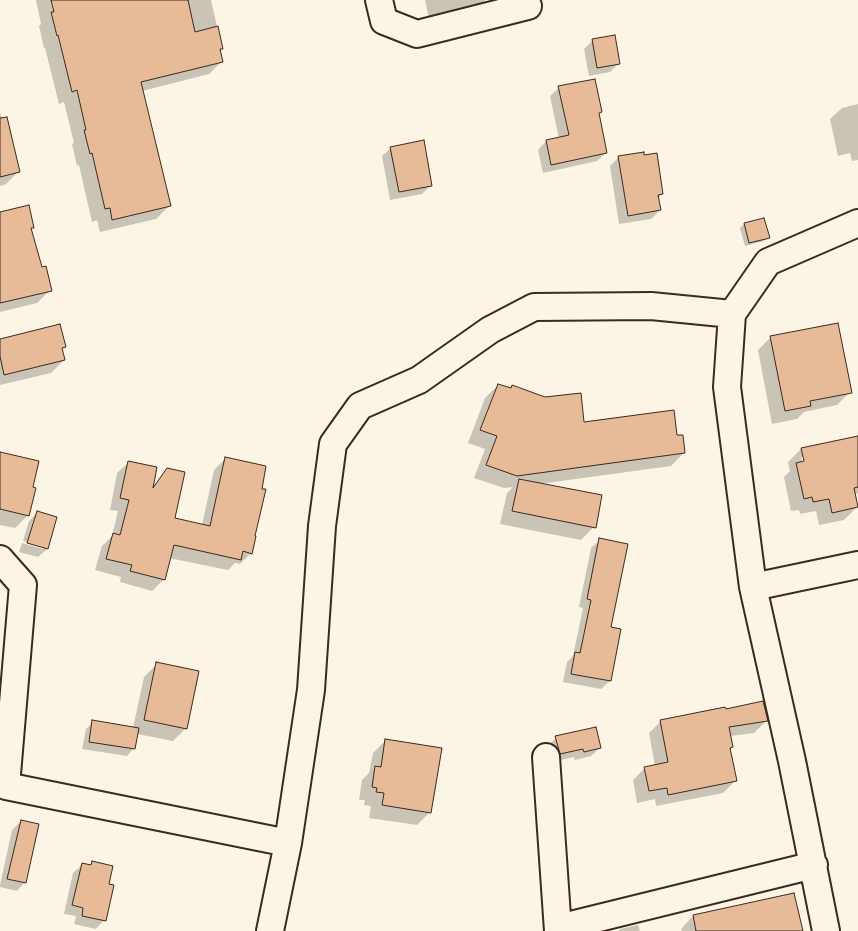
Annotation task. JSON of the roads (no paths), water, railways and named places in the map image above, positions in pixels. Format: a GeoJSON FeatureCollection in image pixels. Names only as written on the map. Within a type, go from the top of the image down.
{"type":"FeatureCollection","features":[{"type":"Feature","properties":{"kind":"street"},"geometry":{"type":"LineString","coordinates":[[379,0],[384,21],[417,34],[528,6]]}},
{"type":"Feature","properties":{"kind":"street"},"geometry":{"type":"LineString","coordinates":[[826,931],[792,761],[753,587],[727,387],[732,314],[768,262],[858,222]]}},
{"type":"Feature","properties":{"kind":"street"},"geometry":{"type":"LineString","coordinates":[[270,931],[288,843],[311,690],[322,526],[333,444],[360,406],[419,380],[490,330],[534,307],[651,306],[732,314]]}},
{"type":"Feature","properties":{"kind":"street"},"geometry":{"type":"LineString","coordinates":[[0,559],[23,585],[6,786],[288,843]]}},
{"type":"Feature","properties":{"kind":"street"},"geometry":{"type":"LineString","coordinates":[[753,587],[858,565]]}},
{"type":"Feature","properties":{"kind":"street"},"geometry":{"type":"LineString","coordinates":[[546,757],[558,929],[814,865]]}}]}
